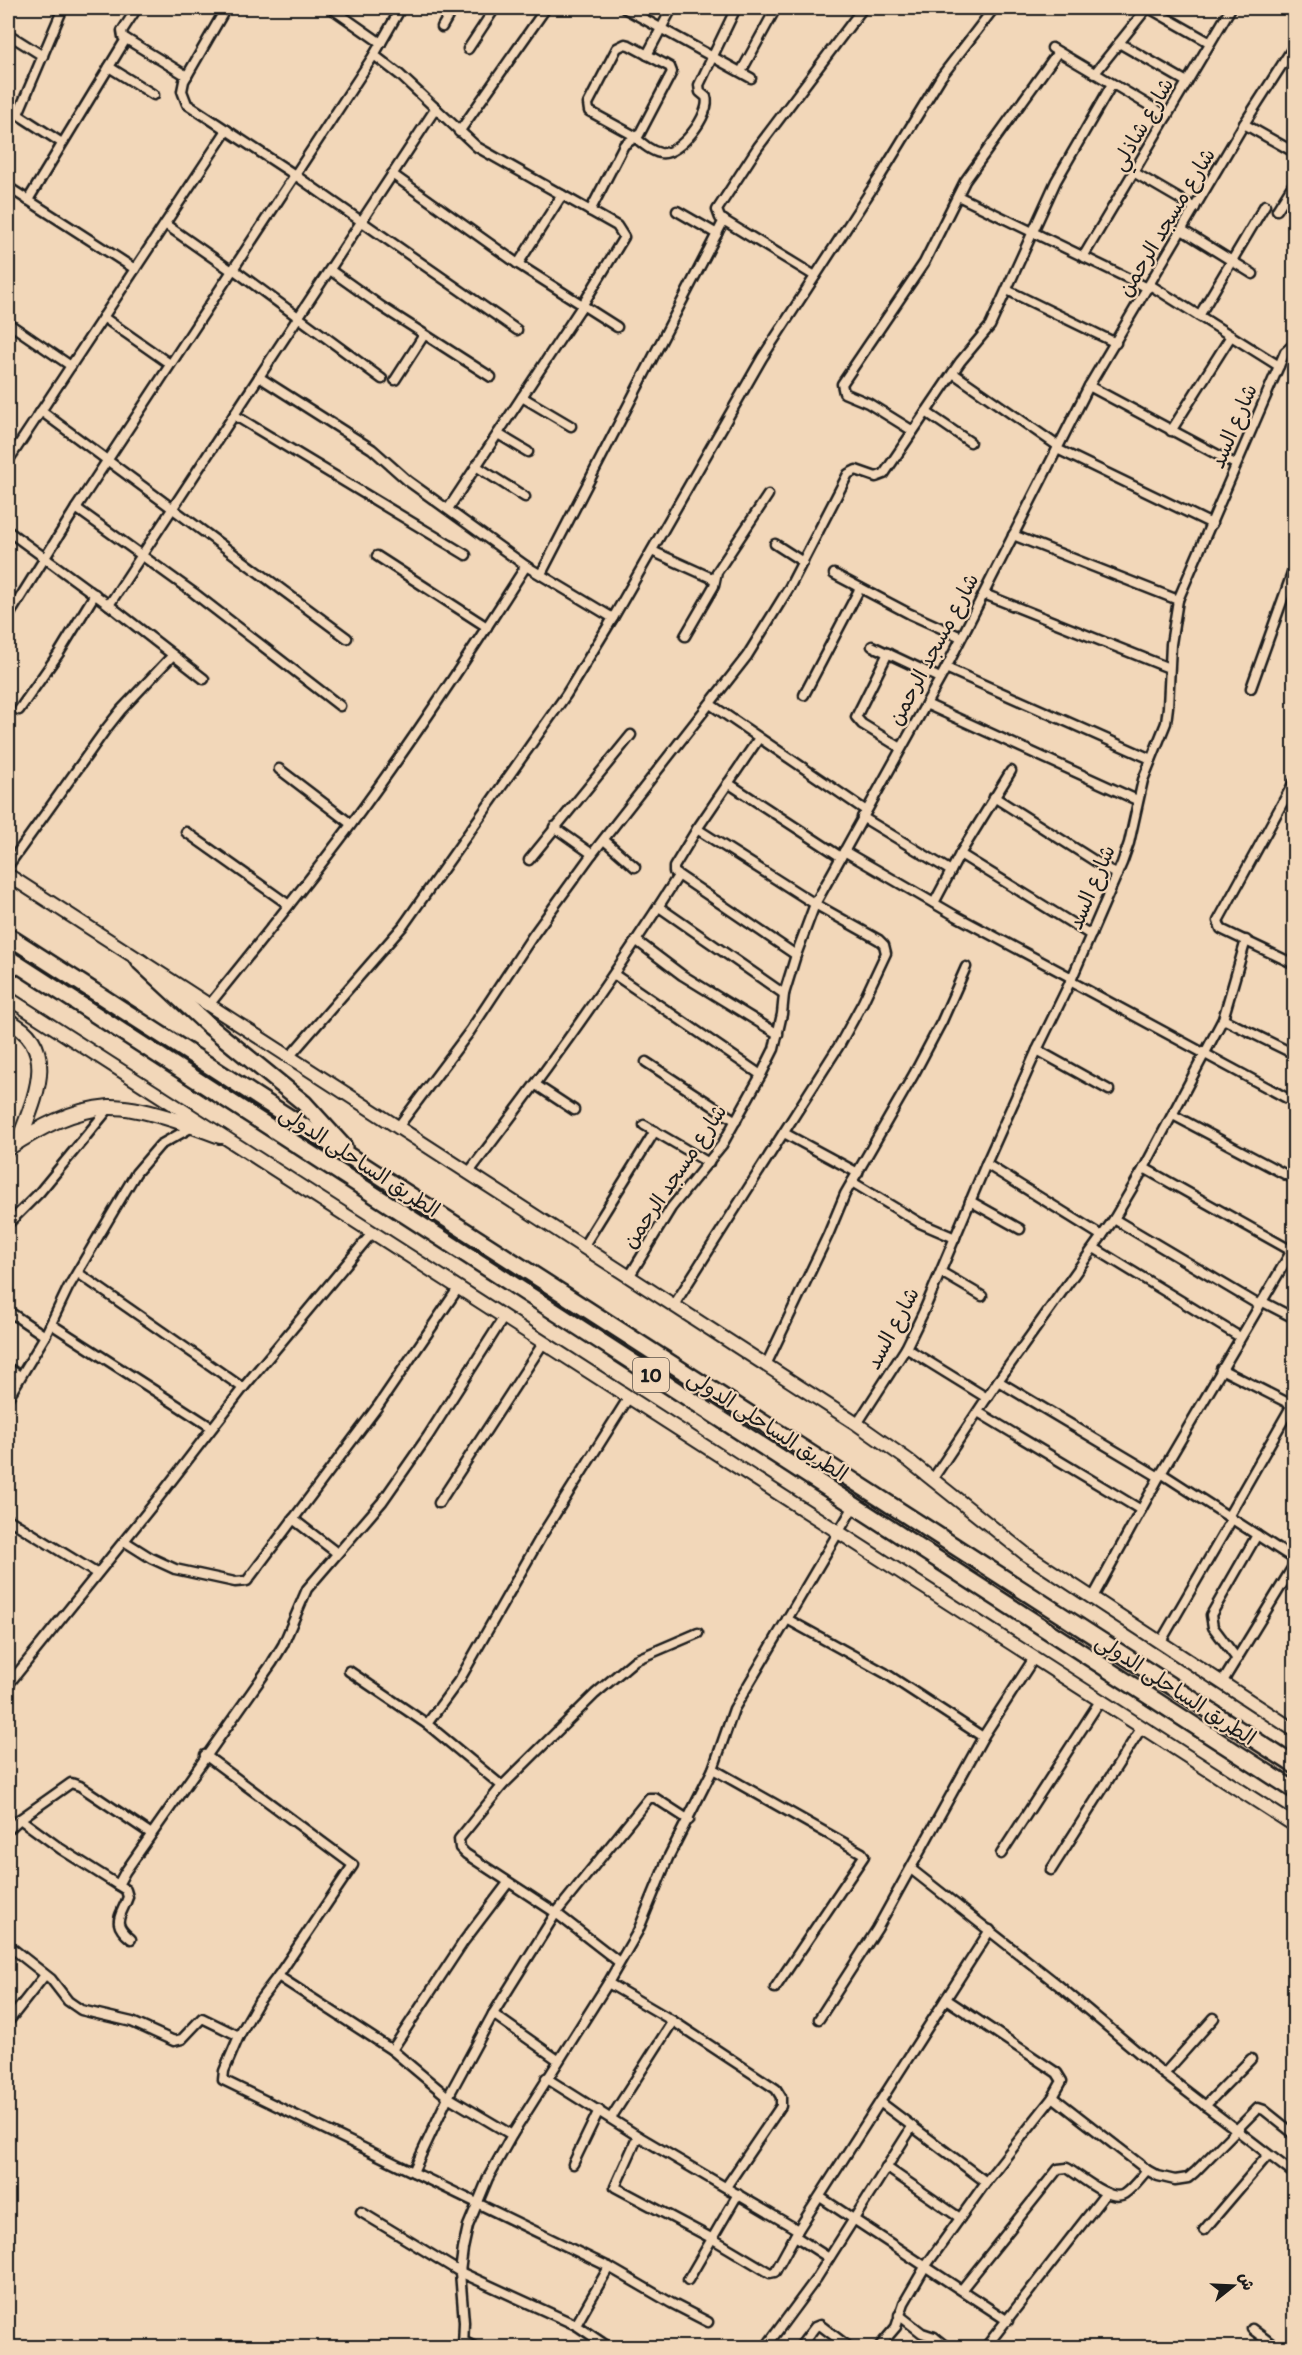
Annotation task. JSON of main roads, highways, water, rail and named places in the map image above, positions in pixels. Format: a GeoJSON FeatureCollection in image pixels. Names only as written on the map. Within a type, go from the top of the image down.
{"type":"FeatureCollection","features":[{"type":"Feature","properties":{"kind":"highway","name":"الطريق الساحلى الدولى"},"geometry":{"type":"LineString","coordinates":[[8,936],[1294,1765]]}},
{"type":"Feature","properties":{"kind":"highway","name":"الطريق الساحلى الدولى"},"geometry":{"type":"LineString","coordinates":[[8,958],[1294,1790]]}},
{"type":"Feature","properties":{"kind":"highway"},"geometry":{"type":"LineString","coordinates":[[140,962],[190,1009],[304,1103],[353,1159]]}},
{"type":"Feature","properties":{"kind":"main road"},"geometry":{"type":"LineString","coordinates":[[8,1021],[31,1040],[40,1064],[40,1081],[14,1144]]}},
{"type":"Feature","properties":{"kind":"main road"},"geometry":{"type":"LineString","coordinates":[[14,1144],[59,1119],[110,1107],[130,1109],[194,1126],[220,1136]]}}]}
